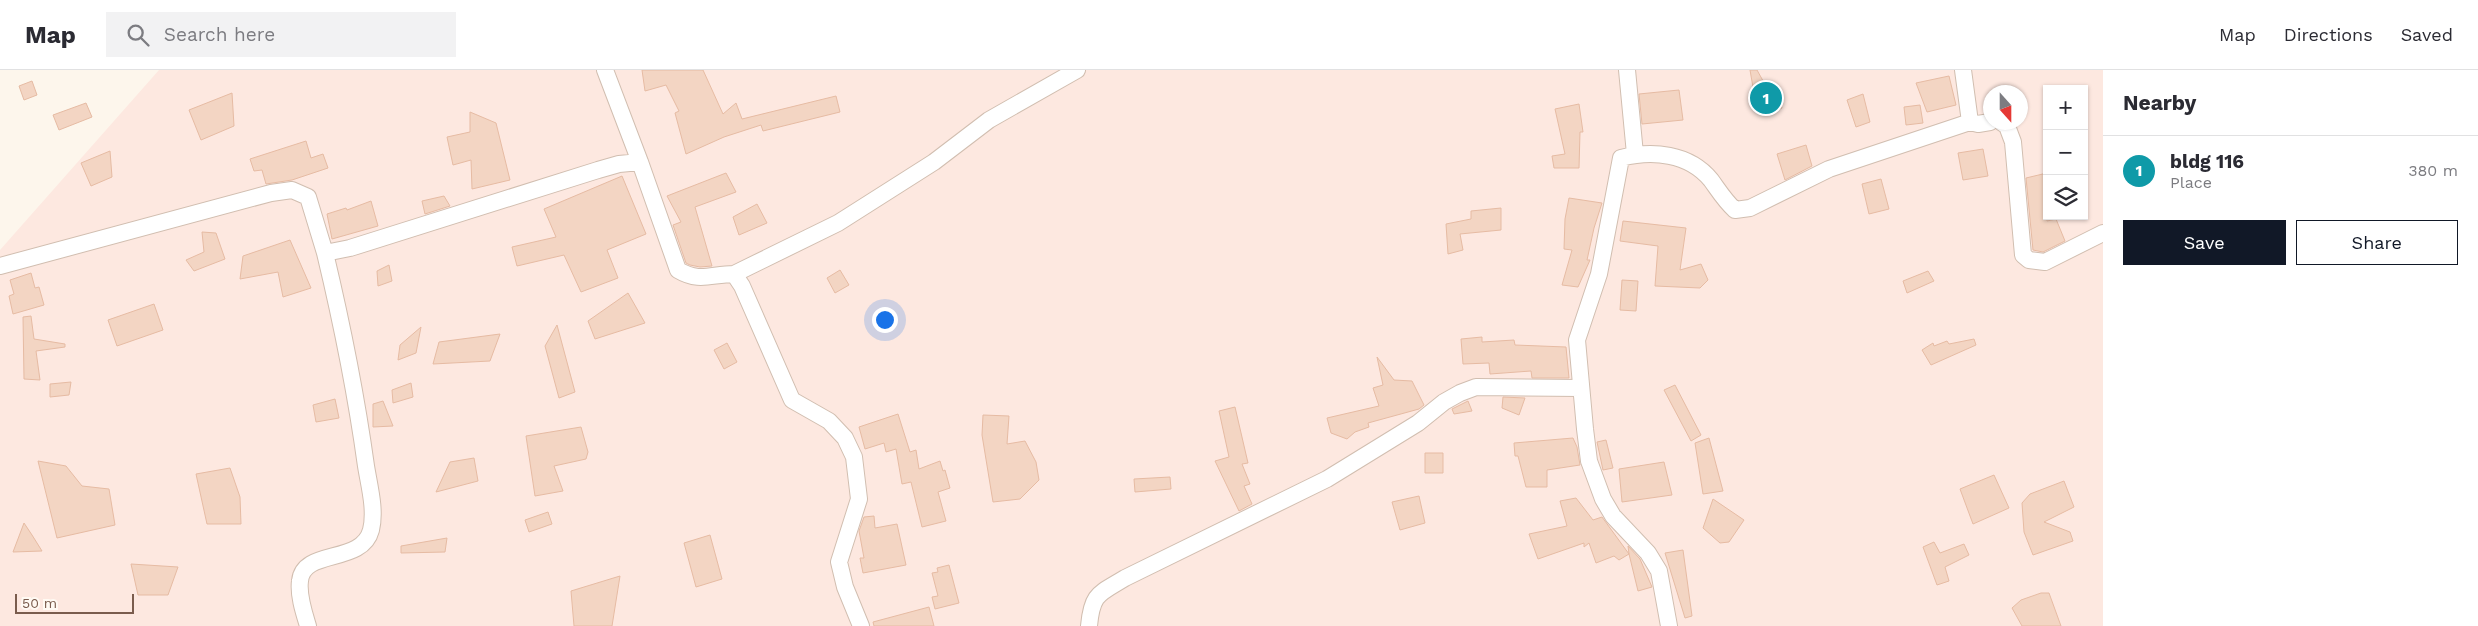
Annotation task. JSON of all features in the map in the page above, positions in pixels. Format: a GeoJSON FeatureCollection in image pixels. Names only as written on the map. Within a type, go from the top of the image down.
{"type":"FeatureCollection","features":[{"type":"Feature","properties":{"kind":"street"},"geometry":{"type":"LineString","coordinates":[[605,70],[678,270],[690,277],[704,278],[722,274],[734,274],[838,223],[934,162],[989,120],[1077,70]]}},
{"type":"Feature","properties":{"kind":"street"},"geometry":{"type":"LineString","coordinates":[[1627,70],[1635,154]]}},
{"type":"Feature","properties":{"kind":"street"},"geometry":{"type":"LineString","coordinates":[[1963,70],[1970,122]]}},
{"type":"Feature","properties":{"kind":"street"},"geometry":{"type":"LineString","coordinates":[[1670,626],[1659,571],[1648,553],[1613,516],[1603,499],[1589,461],[1581,388],[1577,340],[1599,274],[1620,158],[1635,154],[1659,154],[1690,161],[1710,179],[1724,200],[1736,210],[1750,208],[1829,169],[1970,122],[1983,123]]}},
{"type":"Feature","properties":{"kind":"street"},"geometry":{"type":"LineString","coordinates":[[2008,130],[2013,142],[2023,255],[2029,260],[2045,262],[2103,233]]}},
{"type":"Feature","properties":{"kind":"street"},"geometry":{"type":"LineString","coordinates":[[325,254],[360,245],[620,164],[640,162]]}},
{"type":"Feature","properties":{"kind":"street"},"geometry":{"type":"LineString","coordinates":[[0,266],[271,193],[292,190],[308,197],[325,254],[358,406],[372,510],[371,528],[367,540],[356,549],[311,564],[302,571],[299,582],[308,626]]}},
{"type":"Feature","properties":{"kind":"street"},"geometry":{"type":"LineString","coordinates":[[734,274],[742,286],[792,400],[829,421],[845,438],[854,457],[859,499],[839,562],[844,586],[861,626]]}},
{"type":"Feature","properties":{"kind":"street"},"geometry":{"type":"LineString","coordinates":[[1089,626],[1090,608],[1095,597],[1118,582],[1328,479],[1418,423],[1460,393],[1476,387],[1581,388]]}},
{"type":"Feature","properties":{"kind":"shaded area"},"geometry":{"type":"Polygon","coordinates":[[[159,70],[2103,70],[2103,626],[0,626],[0,250],[159,70]]]}},
{"type":"Feature","properties":{"kind":"building"},"geometry":{"type":"Polygon","coordinates":[[[642,70],[703,70],[723,114],[736,103],[742,119],[836,96],[840,112],[763,131],[761,125],[724,137],[686,154],[675,113],[679,111],[666,85],[645,91],[642,70]]]}},
{"type":"Feature","properties":{"kind":"building"},"geometry":{"type":"Polygon","coordinates":[[[1750,70],[1757,70],[1767,88],[1774,85],[1782,108],[1766,114],[1761,104],[1751,107],[1754,93],[1750,70]]]}},
{"type":"Feature","properties":{"kind":"building"},"geometry":{"type":"Polygon","coordinates":[[[1949,76],[1956,105],[1927,112],[1916,83],[1949,76]]]}},
{"type":"Feature","properties":{"kind":"building"},"geometry":{"type":"Polygon","coordinates":[[[32,81],[37,95],[24,100],[19,86],[32,81]]]}},
{"type":"Feature","properties":{"kind":"building"},"geometry":{"type":"Polygon","coordinates":[[[1679,90],[1683,120],[1642,124],[1639,94],[1679,90]]]}},
{"type":"Feature","properties":{"kind":"building"},"geometry":{"type":"Polygon","coordinates":[[[232,93],[234,126],[201,140],[189,110],[232,93]]]}},
{"type":"Feature","properties":{"kind":"building"},"geometry":{"type":"Polygon","coordinates":[[[1863,94],[1870,122],[1856,127],[1847,100],[1863,94]]]}},
{"type":"Feature","properties":{"kind":"building"},"geometry":{"type":"Polygon","coordinates":[[[86,103],[92,117],[59,130],[53,115],[86,103]]]}},
{"type":"Feature","properties":{"kind":"building"},"geometry":{"type":"Polygon","coordinates":[[[1579,104],[1583,132],[1580,132],[1579,168],[1554,168],[1552,156],[1565,154],[1555,109],[1579,104]]]}},
{"type":"Feature","properties":{"kind":"building"},"geometry":{"type":"Polygon","coordinates":[[[1920,105],[1923,123],[1906,125],[1904,107],[1920,105]]]}},
{"type":"Feature","properties":{"kind":"building"},"geometry":{"type":"Polygon","coordinates":[[[470,112],[496,123],[510,180],[472,189],[471,160],[453,165],[447,137],[470,132],[470,112]]]}},
{"type":"Feature","properties":{"kind":"building"},"geometry":{"type":"Polygon","coordinates":[[[306,141],[311,158],[323,154],[328,168],[292,180],[266,184],[262,170],[254,171],[250,159],[306,141]]]}},
{"type":"Feature","properties":{"kind":"building"},"geometry":{"type":"Polygon","coordinates":[[[1806,145],[1812,166],[1785,180],[1777,154],[1806,145]]]}},
{"type":"Feature","properties":{"kind":"building"},"geometry":{"type":"Polygon","coordinates":[[[1983,149],[1988,176],[1963,180],[1958,153],[1983,149]]]}},
{"type":"Feature","properties":{"kind":"building"},"geometry":{"type":"Polygon","coordinates":[[[110,151],[112,177],[91,186],[81,163],[110,151]]]}},
{"type":"Feature","properties":{"kind":"building"},"geometry":{"type":"Polygon","coordinates":[[[726,173],[736,192],[695,207],[712,266],[700,267],[690,265],[686,263],[673,225],[681,222],[667,196],[726,173]]]}},
{"type":"Feature","properties":{"kind":"building"},"geometry":{"type":"Polygon","coordinates":[[[2043,174],[2043,220],[2056,220],[2065,241],[2043,252],[2033,250],[2026,178],[2043,174]]]}},
{"type":"Feature","properties":{"kind":"building"},"geometry":{"type":"Polygon","coordinates":[[[622,176],[646,234],[607,250],[618,278],[581,292],[564,255],[517,266],[512,247],[556,237],[544,209],[622,176]]]}},
{"type":"Feature","properties":{"kind":"building"},"geometry":{"type":"Polygon","coordinates":[[[1881,179],[1889,209],[1869,214],[1862,184],[1881,179]]]}},
{"type":"Feature","properties":{"kind":"building"},"geometry":{"type":"Polygon","coordinates":[[[444,196],[450,206],[425,214],[422,201],[444,196]]]}},
{"type":"Feature","properties":{"kind":"building"},"geometry":{"type":"Polygon","coordinates":[[[1569,198],[1602,203],[1587,260],[1590,260],[1578,287],[1562,285],[1572,250],[1564,249],[1565,219],[1569,198]]]}},
{"type":"Feature","properties":{"kind":"building"},"geometry":{"type":"Polygon","coordinates":[[[371,201],[378,226],[332,239],[327,214],[346,208],[347,210],[371,201]]]}},
{"type":"Feature","properties":{"kind":"building"},"geometry":{"type":"Polygon","coordinates":[[[757,204],[767,223],[739,235],[733,217],[757,204]]]}},
{"type":"Feature","properties":{"kind":"building"},"geometry":{"type":"Polygon","coordinates":[[[1501,208],[1501,230],[1460,234],[1463,250],[1448,254],[1446,224],[1471,219],[1471,211],[1501,208]]]}},
{"type":"Feature","properties":{"kind":"building"},"geometry":{"type":"Polygon","coordinates":[[[1623,221],[1686,228],[1680,270],[1701,264],[1708,280],[1700,288],[1655,286],[1658,246],[1620,241],[1623,221]]]}},
{"type":"Feature","properties":{"kind":"building"},"geometry":{"type":"Polygon","coordinates":[[[202,232],[216,233],[225,259],[194,271],[186,260],[204,252],[202,232]]]}},
{"type":"Feature","properties":{"kind":"building"},"geometry":{"type":"Polygon","coordinates":[[[290,240],[311,288],[283,297],[278,272],[240,279],[243,256],[290,240]]]}},
{"type":"Feature","properties":{"kind":"building"},"geometry":{"type":"Polygon","coordinates":[[[389,265],[392,281],[378,286],[377,271],[389,265]]]}},
{"type":"Feature","properties":{"kind":"building"},"geometry":{"type":"Polygon","coordinates":[[[840,270],[849,285],[835,293],[827,278],[840,270]]]}},
{"type":"Feature","properties":{"kind":"building"},"geometry":{"type":"Polygon","coordinates":[[[1928,271],[1934,281],[1907,293],[1903,281],[1928,271]]]}},
{"type":"Feature","properties":{"kind":"building"},"geometry":{"type":"Polygon","coordinates":[[[31,273],[35,288],[39,287],[44,305],[13,314],[9,296],[14,294],[10,280],[31,273]]]}},
{"type":"Feature","properties":{"kind":"building"},"geometry":{"type":"Polygon","coordinates":[[[1622,280],[1638,281],[1636,311],[1620,310],[1622,280]]]}},
{"type":"Feature","properties":{"kind":"building"},"geometry":{"type":"Polygon","coordinates":[[[628,293],[645,323],[595,339],[588,321],[628,293]]]}},
{"type":"Feature","properties":{"kind":"building"},"geometry":{"type":"Polygon","coordinates":[[[154,304],[163,330],[117,346],[108,320],[154,304]]]}},
{"type":"Feature","properties":{"kind":"building"},"geometry":{"type":"Polygon","coordinates":[[[31,316],[34,339],[65,344],[65,347],[36,351],[40,380],[24,379],[23,317],[31,316]]]}},
{"type":"Feature","properties":{"kind":"building"},"geometry":{"type":"Polygon","coordinates":[[[557,325],[575,392],[559,398],[545,346],[557,325]]]}},
{"type":"Feature","properties":{"kind":"building"},"geometry":{"type":"Polygon","coordinates":[[[421,327],[416,353],[398,360],[400,345],[421,327]]]}},
{"type":"Feature","properties":{"kind":"building"},"geometry":{"type":"Polygon","coordinates":[[[500,334],[490,361],[433,364],[439,342],[500,334]]]}},
{"type":"Feature","properties":{"kind":"building"},"geometry":{"type":"Polygon","coordinates":[[[1482,337],[1482,342],[1514,340],[1515,345],[1566,347],[1569,378],[1532,378],[1531,371],[1490,374],[1489,363],[1463,364],[1461,339],[1482,337]]]}},
{"type":"Feature","properties":{"kind":"building"},"geometry":{"type":"Polygon","coordinates":[[[1974,339],[1976,345],[1931,365],[1922,350],[1933,343],[1934,346],[1947,341],[1949,344],[1974,339]]]}},
{"type":"Feature","properties":{"kind":"building"},"geometry":{"type":"Polygon","coordinates":[[[727,343],[737,362],[724,369],[714,350],[727,343]]]}},
{"type":"Feature","properties":{"kind":"building"},"geometry":{"type":"Polygon","coordinates":[[[1377,357],[1394,380],[1412,381],[1424,405],[1419,409],[1368,423],[1369,427],[1355,432],[1347,439],[1331,433],[1327,418],[1379,406],[1373,388],[1383,385],[1377,357]]]}},
{"type":"Feature","properties":{"kind":"building"},"geometry":{"type":"Polygon","coordinates":[[[71,382],[69,395],[50,397],[50,384],[71,382]]]}},
{"type":"Feature","properties":{"kind":"building"},"geometry":{"type":"Polygon","coordinates":[[[411,383],[413,397],[393,403],[392,390],[411,383]]]}},
{"type":"Feature","properties":{"kind":"building"},"geometry":{"type":"Polygon","coordinates":[[[1675,385],[1701,435],[1691,441],[1664,390],[1675,385]]]}},
{"type":"Feature","properties":{"kind":"building"},"geometry":{"type":"Polygon","coordinates":[[[1503,397],[1525,398],[1519,415],[1502,408],[1503,397]]]}},
{"type":"Feature","properties":{"kind":"building"},"geometry":{"type":"Polygon","coordinates":[[[335,399],[339,418],[316,422],[313,405],[335,399]]]}},
{"type":"Feature","properties":{"kind":"building"},"geometry":{"type":"Polygon","coordinates":[[[383,401],[393,426],[373,427],[373,404],[383,401]]]}},
{"type":"Feature","properties":{"kind":"building"},"geometry":{"type":"Polygon","coordinates":[[[1468,401],[1472,411],[1454,414],[1452,409],[1468,401]]]}},
{"type":"Feature","properties":{"kind":"building"},"geometry":{"type":"Polygon","coordinates":[[[1235,407],[1248,463],[1242,464],[1250,484],[1244,486],[1252,504],[1239,511],[1215,461],[1229,457],[1219,411],[1235,407]]]}},
{"type":"Feature","properties":{"kind":"building"},"geometry":{"type":"Polygon","coordinates":[[[898,414],[910,452],[916,450],[919,469],[940,461],[943,471],[945,470],[950,488],[938,492],[946,521],[922,527],[911,482],[902,484],[896,449],[886,452],[884,443],[865,449],[859,427],[898,414]]]}},
{"type":"Feature","properties":{"kind":"building"},"geometry":{"type":"Polygon","coordinates":[[[983,415],[1009,416],[1007,444],[1025,441],[1036,462],[1039,480],[1020,499],[993,502],[982,435],[983,415]]]}},
{"type":"Feature","properties":{"kind":"building"},"geometry":{"type":"Polygon","coordinates":[[[581,427],[588,452],[586,459],[554,466],[563,491],[535,496],[526,436],[581,427]]]}},
{"type":"Feature","properties":{"kind":"building"},"geometry":{"type":"Polygon","coordinates":[[[1573,438],[1577,447],[1580,465],[1547,470],[1547,487],[1526,487],[1518,456],[1515,456],[1514,443],[1573,438]]]}},
{"type":"Feature","properties":{"kind":"building"},"geometry":{"type":"Polygon","coordinates":[[[1709,438],[1723,491],[1703,494],[1695,443],[1709,438]]]}},
{"type":"Feature","properties":{"kind":"building"},"geometry":{"type":"Polygon","coordinates":[[[1606,440],[1613,468],[1603,470],[1597,442],[1606,440]]]}},
{"type":"Feature","properties":{"kind":"building"},"geometry":{"type":"Polygon","coordinates":[[[1425,453],[1443,453],[1443,473],[1425,473],[1425,453]]]}},
{"type":"Feature","properties":{"kind":"building"},"geometry":{"type":"Polygon","coordinates":[[[474,458],[478,481],[436,492],[450,462],[474,458]]]}},
{"type":"Feature","properties":{"kind":"building"},"geometry":{"type":"Polygon","coordinates":[[[38,461],[66,466],[82,486],[109,489],[115,525],[57,538],[38,461]]]}},
{"type":"Feature","properties":{"kind":"building"},"geometry":{"type":"Polygon","coordinates":[[[1664,462],[1672,495],[1622,502],[1619,469],[1664,462]]]}},
{"type":"Feature","properties":{"kind":"building"},"geometry":{"type":"Polygon","coordinates":[[[230,468],[240,497],[241,524],[207,524],[196,474],[230,468]]]}},
{"type":"Feature","properties":{"kind":"building"},"geometry":{"type":"Polygon","coordinates":[[[1994,475],[2009,508],[1973,524],[1960,489],[1994,475]]]}},
{"type":"Feature","properties":{"kind":"building"},"geometry":{"type":"Polygon","coordinates":[[[1170,477],[1171,489],[1135,492],[1134,479],[1170,477]]]}},
{"type":"Feature","properties":{"kind":"building"},"geometry":{"type":"Polygon","coordinates":[[[2064,481],[2074,507],[2044,522],[2070,532],[2073,541],[2033,555],[2024,532],[2022,503],[2030,494],[2064,481]]]}},
{"type":"Feature","properties":{"kind":"building"},"geometry":{"type":"Polygon","coordinates":[[[1419,496],[1425,523],[1400,530],[1392,502],[1419,496]]]}},
{"type":"Feature","properties":{"kind":"building"},"geometry":{"type":"Polygon","coordinates":[[[1576,498],[1593,520],[1602,517],[1629,554],[1619,560],[1614,556],[1596,563],[1589,543],[1584,547],[1584,543],[1538,559],[1529,534],[1567,526],[1560,501],[1576,498]]]}},
{"type":"Feature","properties":{"kind":"building"},"geometry":{"type":"Polygon","coordinates":[[[1713,499],[1744,520],[1729,542],[1720,543],[1703,528],[1713,499]]]}},
{"type":"Feature","properties":{"kind":"building"},"geometry":{"type":"Polygon","coordinates":[[[548,512],[552,524],[529,532],[525,520],[548,512]]]}},
{"type":"Feature","properties":{"kind":"building"},"geometry":{"type":"Polygon","coordinates":[[[874,516],[875,528],[897,524],[906,565],[863,573],[860,558],[864,558],[859,531],[864,517],[874,516]]]}},
{"type":"Feature","properties":{"kind":"building"},"geometry":{"type":"Polygon","coordinates":[[[24,523],[32,535],[42,551],[13,552],[24,523]]]}},
{"type":"Feature","properties":{"kind":"building"},"geometry":{"type":"Polygon","coordinates":[[[710,535],[722,579],[696,587],[684,543],[710,535]]]}},
{"type":"Feature","properties":{"kind":"building"},"geometry":{"type":"Polygon","coordinates":[[[447,538],[445,552],[401,553],[401,546],[447,538]]]}},
{"type":"Feature","properties":{"kind":"building"},"geometry":{"type":"Polygon","coordinates":[[[1934,542],[1940,553],[1964,544],[1969,555],[1945,567],[1949,581],[1937,585],[1923,547],[1934,542]]]}},
{"type":"Feature","properties":{"kind":"building"},"geometry":{"type":"Polygon","coordinates":[[[1628,546],[1640,559],[1652,587],[1638,591],[1628,546]]]}},
{"type":"Feature","properties":{"kind":"building"},"geometry":{"type":"Polygon","coordinates":[[[1683,550],[1692,616],[1685,618],[1665,553],[1683,550]]]}},
{"type":"Feature","properties":{"kind":"building"},"geometry":{"type":"Polygon","coordinates":[[[131,564],[178,567],[168,595],[138,595],[131,564]]]}},
{"type":"Feature","properties":{"kind":"building"},"geometry":{"type":"Polygon","coordinates":[[[949,565],[959,603],[935,609],[932,597],[938,596],[932,573],[938,572],[937,568],[949,565]]]}},
{"type":"Feature","properties":{"kind":"building"},"geometry":{"type":"Polygon","coordinates":[[[620,576],[612,626],[574,626],[571,591],[620,576]]]}},
{"type":"Feature","properties":{"kind":"building"},"geometry":{"type":"Polygon","coordinates":[[[2041,593],[2049,593],[2061,626],[2022,626],[2012,608],[2021,600],[2041,593]]]}},
{"type":"Feature","properties":{"kind":"building"},"geometry":{"type":"Polygon","coordinates":[[[929,607],[934,626],[874,626],[873,622],[929,607]]]}},
{"type":"Feature","properties":{"kind":"place","name":"bldg 116"},"geometry":{"type":"Point","coordinates":[1766,98]}}]}
